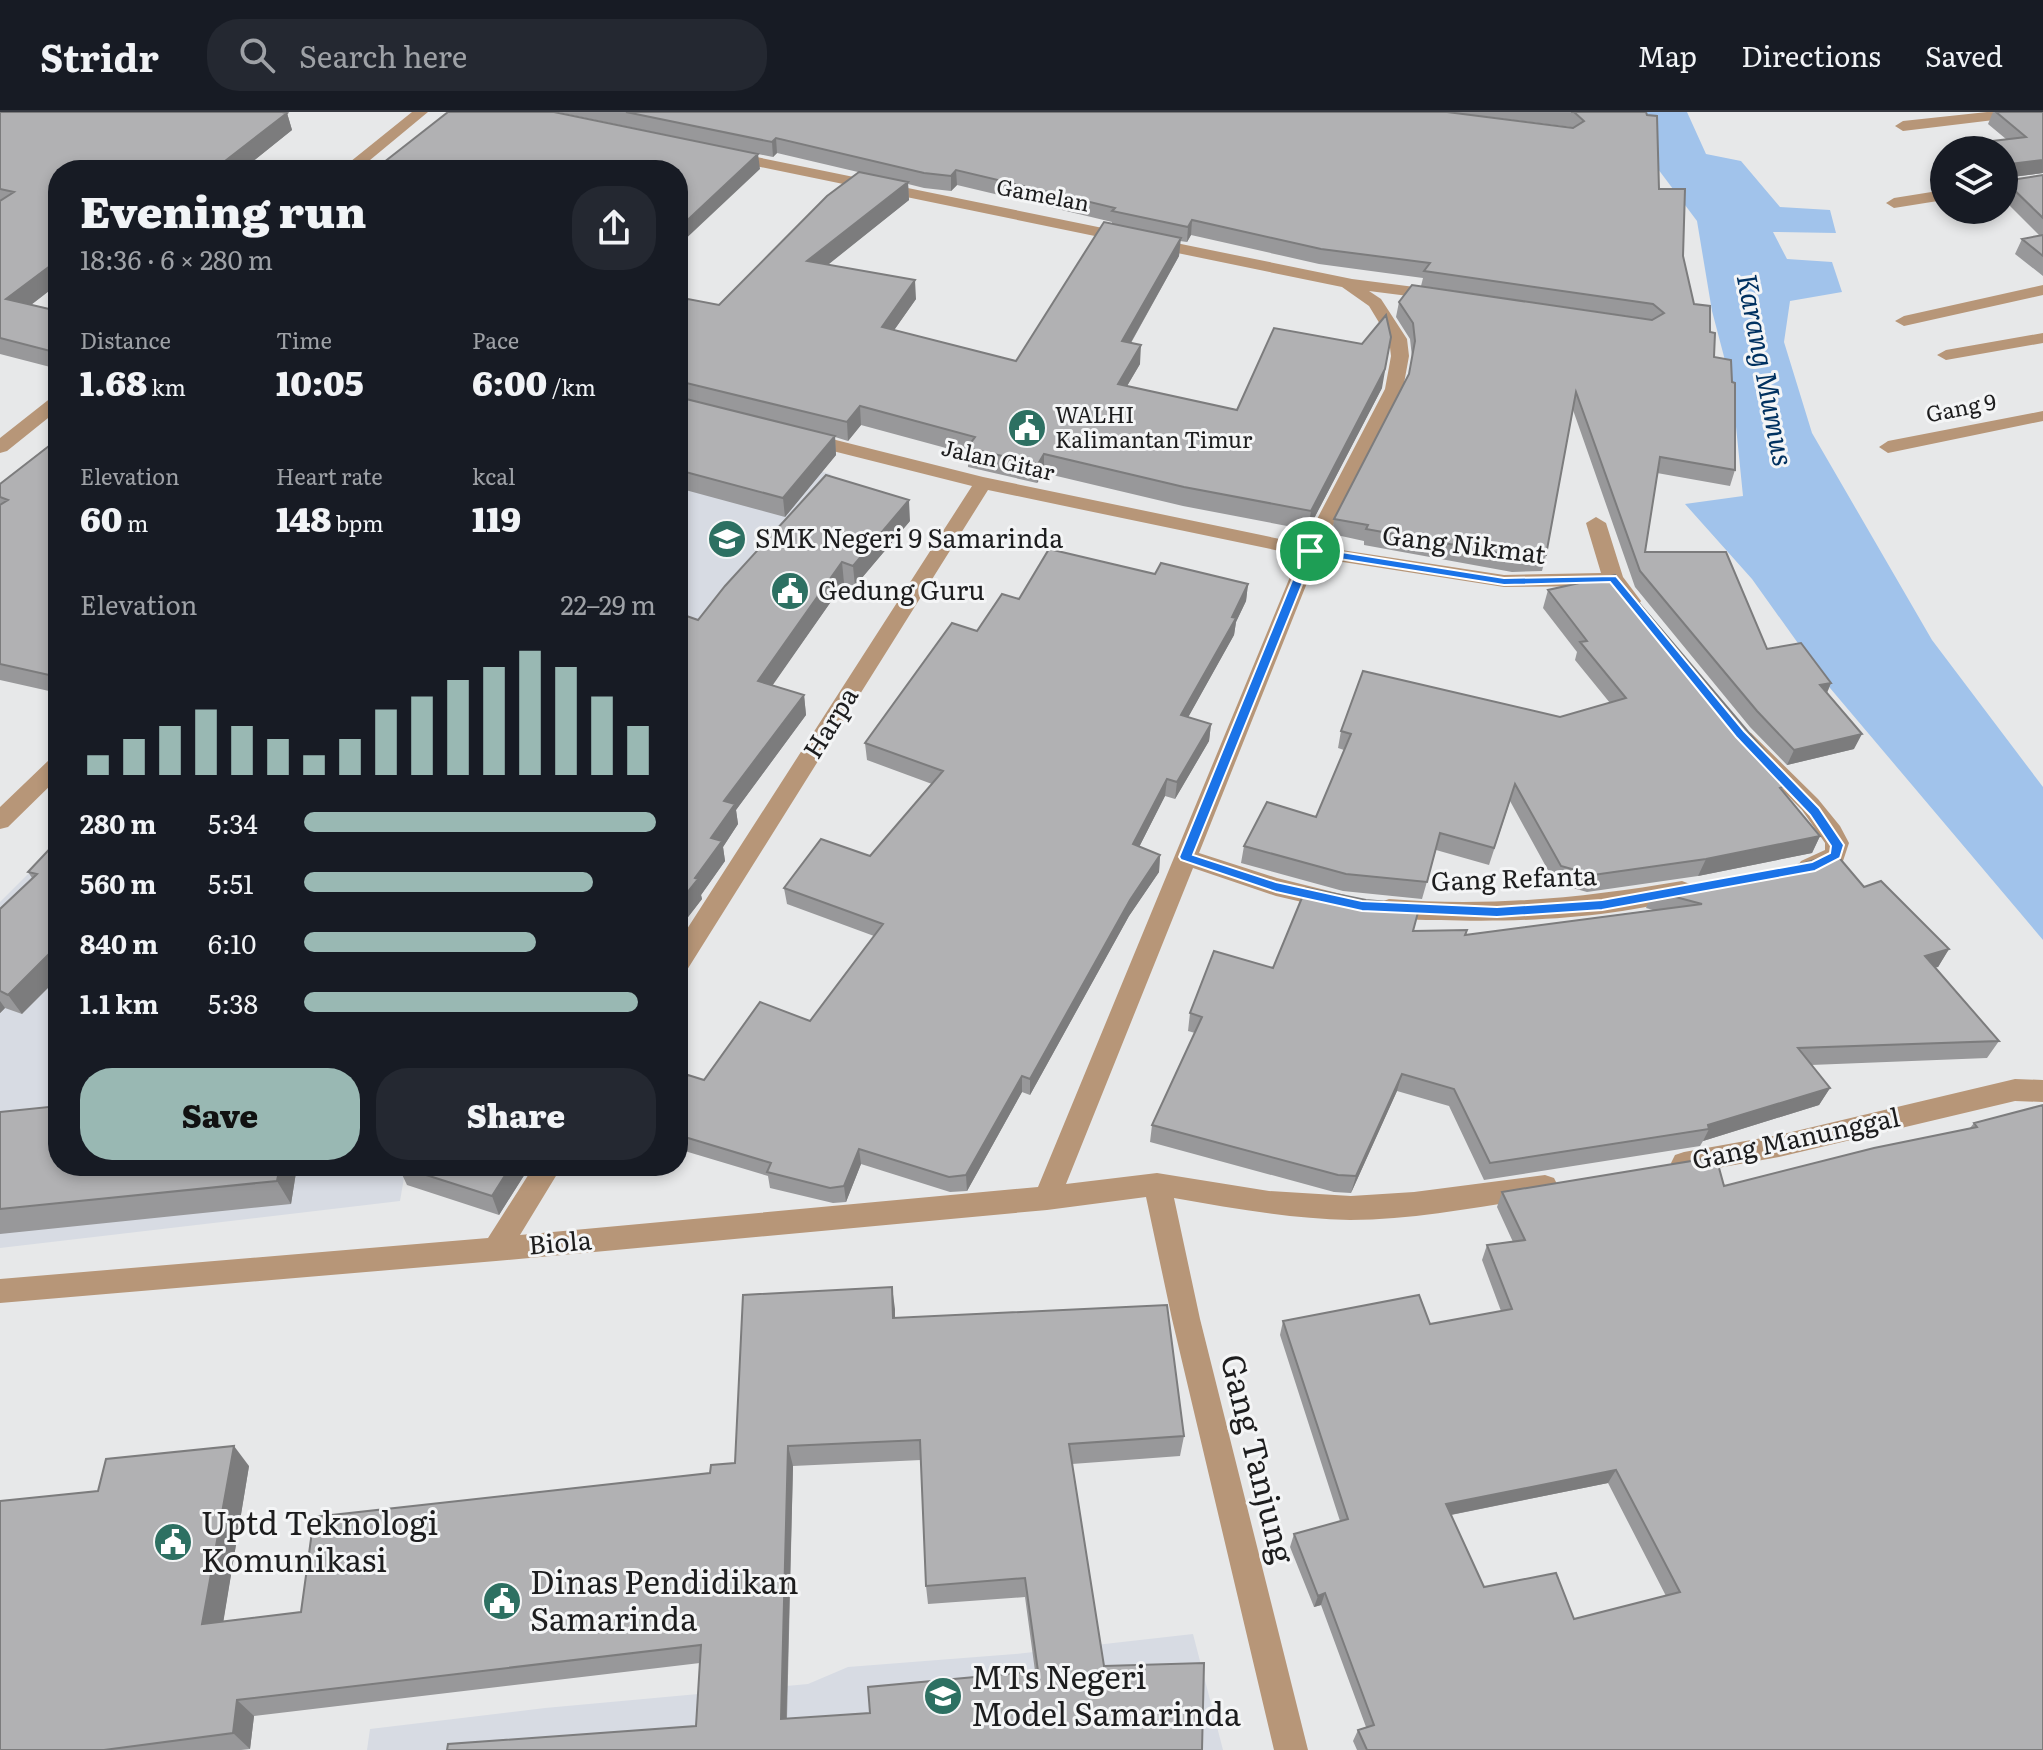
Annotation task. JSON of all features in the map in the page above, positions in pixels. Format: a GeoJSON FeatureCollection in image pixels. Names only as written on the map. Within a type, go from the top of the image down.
{"type":"FeatureCollection","features":[{"type":"Feature","properties":{"kind":"street"},"geometry":{"type":"LineString","coordinates":[[361,160],[421,112]]}},
{"type":"Feature","properties":{"kind":"street"},"geometry":{"type":"LineString","coordinates":[[1903,126],[2027,112]]}},
{"type":"Feature","properties":{"kind":"street","name":"Gamelan"},"geometry":{"type":"LineString","coordinates":[[705,151],[1347,283],[1375,303],[1398,339],[1394,389],[1310,551],[1047,1198]]}},
{"type":"Feature","properties":{"kind":"street"},"geometry":{"type":"LineString","coordinates":[[1894,203],[1930,197]]}},
{"type":"Feature","properties":{"kind":"street"},"geometry":{"type":"LineString","coordinates":[[1347,283],[1462,298]]}},
{"type":"Feature","properties":{"kind":"street"},"geometry":{"type":"LineString","coordinates":[[1904,321],[2043,290]]}},
{"type":"Feature","properties":{"kind":"street"},"geometry":{"type":"LineString","coordinates":[[1946,355],[2043,338]]}},
{"type":"Feature","properties":{"kind":"street"},"geometry":{"type":"LineString","coordinates":[[0,447],[48,409]]}},
{"type":"Feature","properties":{"kind":"street","name":"Gang 9"},"geometry":{"type":"LineString","coordinates":[[1888,447],[2043,416]]}},
{"type":"Feature","properties":{"kind":"street","name":"Jalan Gitar"},"geometry":{"type":"LineString","coordinates":[[785,434],[983,483],[1310,551]]}},
{"type":"Feature","properties":{"kind":"street","name":"Harpa"},"geometry":{"type":"LineString","coordinates":[[688,947],[983,483]]}},
{"type":"Feature","properties":{"kind":"street"},"geometry":{"type":"LineString","coordinates":[[1596,523],[1613,579],[1642,615]]}},
{"type":"Feature","properties":{"kind":"street","name":"Gang Nikmat"},"geometry":{"type":"LineString","coordinates":[[1310,551],[1504,581],[1613,579]]}},
{"type":"Feature","properties":{"kind":"street"},"geometry":{"type":"LineString","coordinates":[[1730,722],[1814,811],[1838,845],[1835,855],[1815,866],[1786,871]]}},
{"type":"Feature","properties":{"kind":"street"},"geometry":{"type":"LineString","coordinates":[[0,821],[48,775]]}},
{"type":"Feature","properties":{"kind":"street","name":"Gang Refanta"},"geometry":{"type":"LineString","coordinates":[[1185,857],[1290,890],[1362,906],[1409,910],[1497,912],[1555,909],[1602,905],[1709,885]]}},
{"type":"Feature","properties":{"kind":"street","name":"Gang Manunggal"},"geometry":{"type":"LineString","coordinates":[[1656,1168],[1779,1146],[2015,1090],[2043,1091]]}},
{"type":"Feature","properties":{"kind":"street"},"geometry":{"type":"LineString","coordinates":[[496,1249],[543,1176]]}},
{"type":"Feature","properties":{"kind":"street"},"geometry":{"type":"LineString","coordinates":[[1157,1184],[1269,1203],[1351,1208],[1414,1204],[1564,1183]]}},
{"type":"Feature","properties":{"kind":"street","name":"Biola"},"geometry":{"type":"LineString","coordinates":[[0,1291],[496,1249],[1047,1198],[1157,1184]]}},
{"type":"Feature","properties":{"kind":"street","name":"Gang Tanjung"},"geometry":{"type":"LineString","coordinates":[[1157,1184],[1190,1335],[1291,1750]]}},
{"type":"Feature","properties":{"kind":"shaded area","name":"SMK Negeri 9 Samarinda"},"geometry":{"type":"Polygon","coordinates":[[[688,438],[831,474],[719,604],[688,645],[688,438]]]}},
{"type":"Feature","properties":{"kind":"shaded area"},"geometry":{"type":"Polygon","coordinates":[[[48,854],[48,1176],[404,1176],[400,1201],[0,1248],[0,902],[48,854]]]}},
{"type":"Feature","properties":{"kind":"shaded area","name":"MTs Negeri Model Samarinda"},"geometry":{"type":"Polygon","coordinates":[[[1193,1634],[1223,1750],[367,1750],[370,1729],[545,1708],[808,1684],[848,1667],[1015,1654],[1193,1634]]]}},
{"type":"Feature","properties":{"kind":"water","name":"Karang Mumus"},"geometry":{"type":"Polygon","coordinates":[[[1646,112],[1687,112],[1706,154],[1741,161],[1780,207],[1830,210],[1836,233],[1773,232],[1787,259],[1832,262],[1842,292],[1790,301],[1784,342],[1812,433],[1932,640],[2043,787],[2043,940],[1830,688],[1752,579],[1685,504],[1743,496],[1732,387],[1712,311],[1697,221],[1652,161],[1658,135],[1646,112]]]}},
{"type":"Feature","properties":{"kind":"building"},"geometry":{"type":"Polygon","coordinates":[[[0,112],[287,113],[226,160],[48,160],[48,268],[6,299],[48,309],[48,350],[0,338],[0,201],[14,192],[0,189],[0,112]]]}},
{"type":"Feature","properties":{"kind":"building"},"geometry":{"type":"Polygon","coordinates":[[[448,112],[554,112],[758,154],[688,220],[688,160],[387,160],[448,112]]]}},
{"type":"Feature","properties":{"kind":"building"},"geometry":{"type":"Polygon","coordinates":[[[626,112],[1447,112],[1573,128],[1584,121],[1574,112],[1646,112],[1647,115],[1657,116],[1659,189],[1685,189],[1683,256],[1694,304],[1710,306],[1710,332],[1715,333],[1714,357],[1731,360],[1732,382],[1735,383],[1735,470],[1660,457],[1645,552],[1726,552],[1767,649],[1801,643],[1831,683],[1820,685],[1862,734],[1794,750],[1757,711],[1640,571],[1576,392],[1546,555],[1516,556],[1366,529],[1368,525],[1334,519],[1409,374],[1415,341],[1413,323],[1399,302],[1412,285],[1652,320],[1664,313],[1653,304],[1424,271],[1430,263],[1321,249],[1192,220],[1188,227],[1112,211],[1115,208],[956,170],[951,176],[924,173],[776,138],[772,142],[626,112]]]}},
{"type":"Feature","properties":{"kind":"building"},"geometry":{"type":"Polygon","coordinates":[[[1996,112],[2043,112],[2043,160],[2018,163],[2018,138],[2026,137],[1996,112]]]}},
{"type":"Feature","properties":{"kind":"building"},"geometry":{"type":"Polygon","coordinates":[[[859,172],[908,182],[807,261],[915,280],[882,327],[1016,361],[1104,222],[1181,238],[1122,341],[1141,345],[1118,384],[1237,410],[1274,328],[1362,344],[1386,315],[1391,337],[1385,369],[1311,511],[1184,487],[1044,454],[1038,464],[967,448],[975,437],[860,406],[847,422],[688,383],[688,299],[719,305],[827,196],[859,172]]]}},
{"type":"Feature","properties":{"kind":"building"},"geometry":{"type":"Polygon","coordinates":[[[2043,175],[2043,218],[2018,194],[2018,179],[2043,175]]]}},
{"type":"Feature","properties":{"kind":"building"},"geometry":{"type":"Polygon","coordinates":[[[2043,235],[2043,256],[2022,239],[2043,235]]]}},
{"type":"Feature","properties":{"kind":"building"},"geometry":{"type":"Polygon","coordinates":[[[688,399],[835,436],[783,498],[688,473],[688,399]]]}},
{"type":"Feature","properties":{"kind":"building"},"geometry":{"type":"Polygon","coordinates":[[[48,447],[48,675],[0,664],[0,505],[8,500],[0,497],[0,484],[48,447]]]}},
{"type":"Feature","properties":{"kind":"building"},"geometry":{"type":"Polygon","coordinates":[[[826,475],[909,500],[853,566],[842,562],[758,681],[804,695],[724,801],[735,804],[711,838],[722,841],[688,892],[688,616],[698,620],[826,475]]]}},
{"type":"Feature","properties":{"kind":"building"},"geometry":{"type":"Polygon","coordinates":[[[1049,549],[1155,574],[1161,563],[1248,584],[1232,617],[1236,618],[1181,715],[1211,724],[1177,782],[1167,779],[1133,844],[1160,855],[1130,900],[1030,1079],[1022,1076],[966,1175],[949,1177],[859,1149],[844,1186],[830,1188],[767,1172],[771,1163],[688,1138],[688,1075],[704,1080],[760,1002],[810,1021],[883,924],[784,888],[821,839],[870,856],[943,771],[865,743],[952,623],[977,631],[1002,594],[1019,599],[1049,549]]]}},
{"type":"Feature","properties":{"kind":"building"},"geometry":{"type":"Polygon","coordinates":[[[1615,575],[1767,754],[1758,757],[1785,786],[1780,788],[1820,836],[1706,859],[1593,875],[1561,866],[1515,784],[1494,848],[1440,833],[1427,882],[1346,874],[1244,846],[1267,802],[1316,817],[1351,734],[1341,731],[1363,671],[1560,717],[1626,698],[1580,642],[1587,641],[1548,590],[1615,575]]]}},
{"type":"Feature","properties":{"kind":"building"},"geometry":{"type":"Polygon","coordinates":[[[48,851],[48,955],[8,995],[0,991],[0,909],[37,874],[28,872],[48,851]]]}},
{"type":"Feature","properties":{"kind":"building"},"geometry":{"type":"Polygon","coordinates":[[[1836,854],[1864,887],[1881,881],[1949,949],[1925,956],[1999,1041],[1798,1048],[1830,1088],[1708,1125],[1709,1129],[1490,1163],[1454,1089],[1402,1074],[1356,1176],[1338,1175],[1152,1125],[1202,1017],[1190,1013],[1214,951],[1273,968],[1306,888],[1366,900],[1420,905],[1413,931],[1467,930],[1465,935],[1702,904],[1653,891],[1787,868],[1836,854]]]}},
{"type":"Feature","properties":{"kind":"building"},"geometry":{"type":"Polygon","coordinates":[[[2043,1105],[2043,1750],[1367,1750],[1358,1730],[1374,1725],[1325,1593],[1318,1596],[1294,1534],[1348,1519],[1283,1321],[1419,1295],[1430,1324],[1512,1309],[1487,1245],[1525,1240],[1502,1192],[1716,1157],[1724,1186],[1874,1148],[1977,1127],[1974,1123],[2043,1105]],[[1616,1470],[1446,1504],[1484,1587],[1556,1573],[1574,1619],[1680,1592],[1616,1470]]]}},
{"type":"Feature","properties":{"kind":"building"},"geometry":{"type":"Polygon","coordinates":[[[48,1107],[48,1176],[278,1176],[277,1181],[0,1209],[0,1112],[48,1107]]]}},
{"type":"Feature","properties":{"kind":"building"},"geometry":{"type":"Polygon","coordinates":[[[429,1176],[505,1176],[492,1196],[429,1176]]]}},
{"type":"Feature","properties":{"kind":"building"},"geometry":{"type":"Polygon","coordinates":[[[892,1287],[893,1318],[1167,1305],[1184,1436],[1069,1444],[1104,1666],[1204,1663],[1202,1750],[447,1750],[448,1744],[696,1726],[701,1645],[237,1700],[233,1733],[104,1750],[0,1750],[0,1501],[98,1491],[106,1459],[234,1446],[202,1624],[301,1612],[314,1517],[710,1473],[711,1465],[735,1463],[743,1295],[892,1287]],[[920,1440],[788,1446],[781,1719],[870,1713],[868,1687],[1038,1671],[1025,1578],[926,1586],[920,1440]]]}},
{"type":"Feature","properties":{"kind":"place","name":"WALHI Kalimantan Timur"},"geometry":{"type":"Point","coordinates":[1027,428]}},
{"type":"Feature","properties":{"kind":"place","name":"SMK Negeri 9 Samarinda"},"geometry":{"type":"Point","coordinates":[727,539]}},
{"type":"Feature","properties":{"kind":"place","name":"Gedung Guru"},"geometry":{"type":"Point","coordinates":[790,591]}},
{"type":"Feature","properties":{"kind":"place","name":"Uptd Teknologi Komunikasi"},"geometry":{"type":"Point","coordinates":[173,1542]}},
{"type":"Feature","properties":{"kind":"place","name":"Dinas Pendidikan Samarinda"},"geometry":{"type":"Point","coordinates":[502,1601]}},
{"type":"Feature","properties":{"kind":"place","name":"MTs Negeri Model Samarinda"},"geometry":{"type":"Point","coordinates":[943,1696]}},
{"type":"Feature","properties":{"kind":"route"},"geometry":{"type":"LineString","coordinates":[[1310,551],[1504,581],[1527,583],[1613,579],[1740,734],[1814,811],[1838,845],[1835,855],[1815,866],[1602,905],[1497,912],[1362,906],[1276,887],[1185,857],[1310,551]]}}]}
